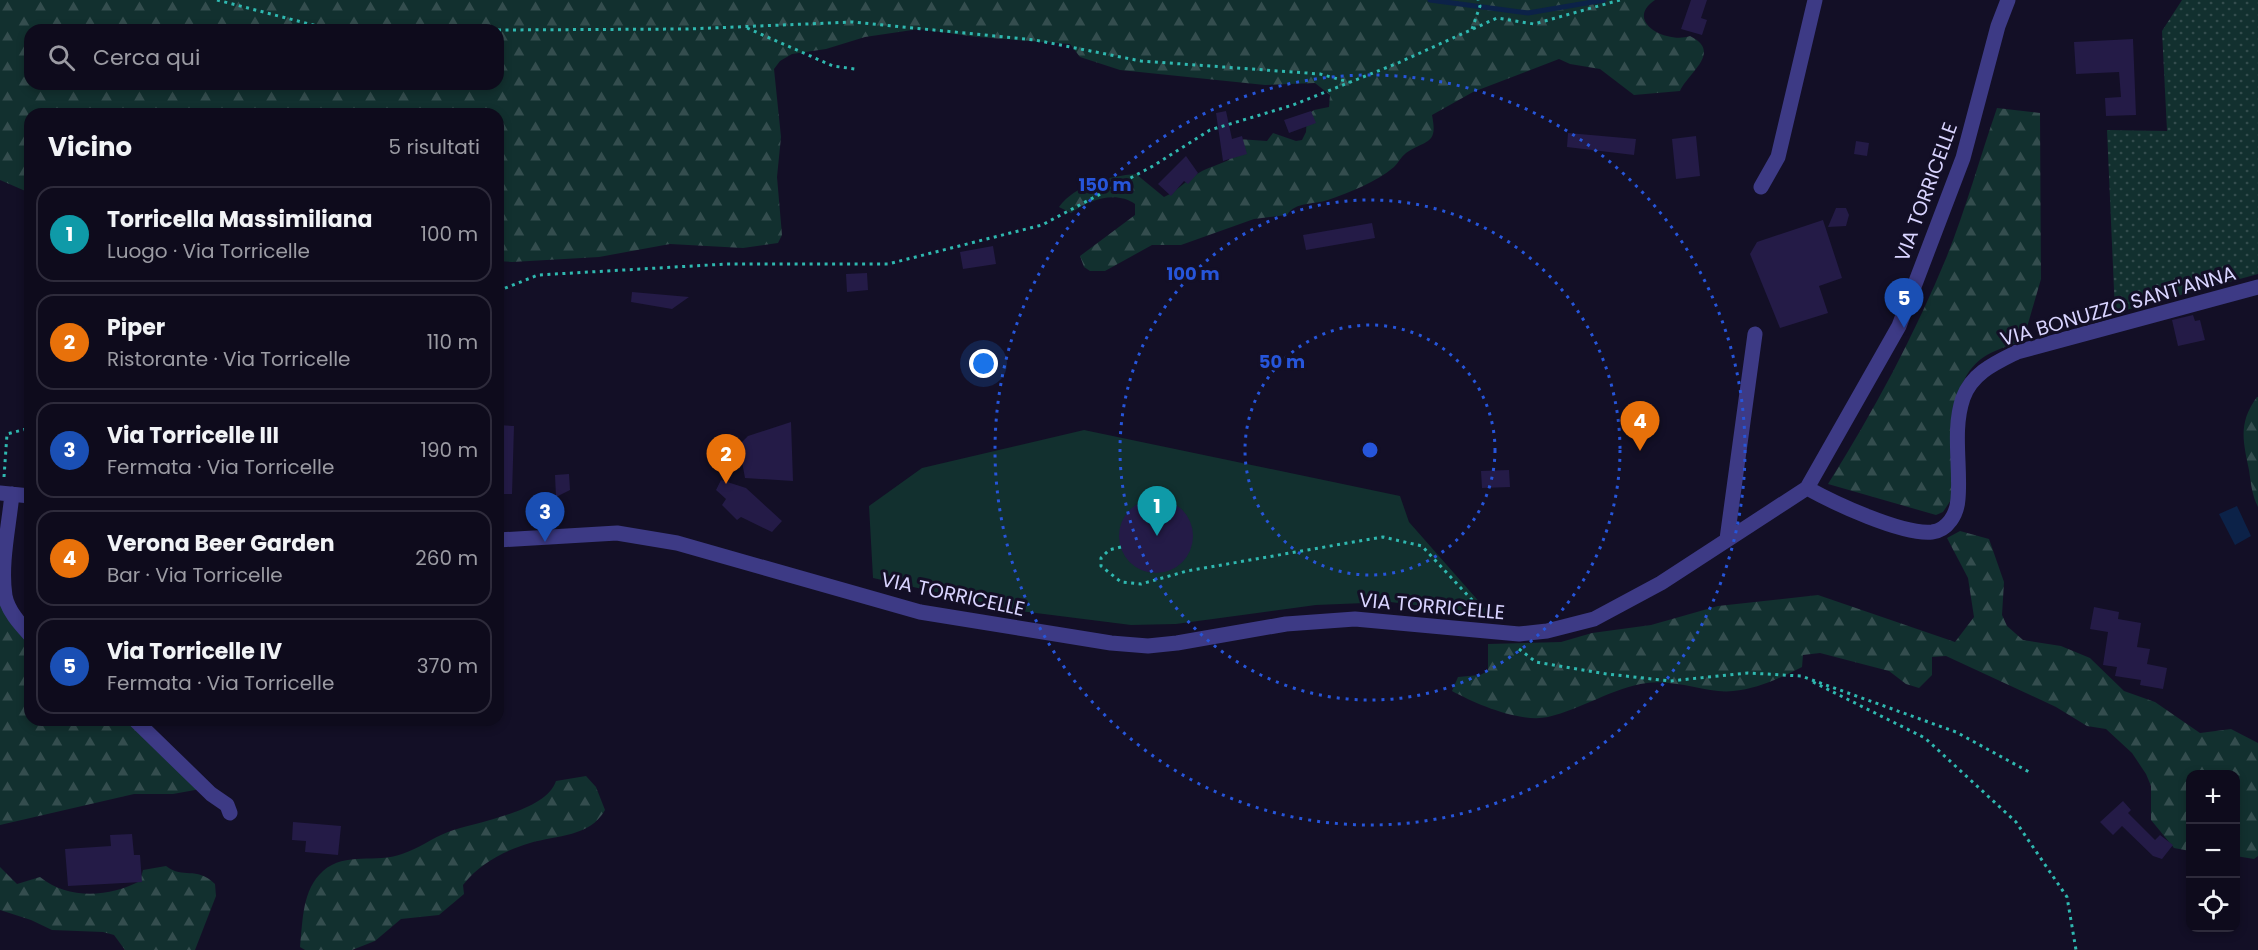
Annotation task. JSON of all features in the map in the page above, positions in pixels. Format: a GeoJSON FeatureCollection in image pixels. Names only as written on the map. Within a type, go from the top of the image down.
{"type":"FeatureCollection","features":[{"type":"Feature","properties":{"kind":"street"},"geometry":{"type":"LineString","coordinates":[[1761,187],[1778,157],[1815,0]]}},
{"type":"Feature","properties":{"kind":"street","name":"VIA TORRICELLE"},"geometry":{"type":"LineString","coordinates":[[504,540],[627,534],[678,543],[920,612],[1111,644],[1148,646],[1286,624],[1354,619],[1498,634],[1547,632],[1593,619],[1661,583],[1807,488],[1899,327],[1963,158],[1998,26],[2008,0]]}},
{"type":"Feature","properties":{"kind":"street","name":"VIA BONUZZO SANT'ANNA"},"geometry":{"type":"LineString","coordinates":[[1807,488],[1843,506],[1912,531],[1934,532],[1948,524],[1955,515],[1959,483],[1958,435],[1963,399],[1982,370],[2017,352],[2258,287]]}},
{"type":"Feature","properties":{"kind":"street"},"geometry":{"type":"LineString","coordinates":[[1727,539],[1755,334]]}},
{"type":"Feature","properties":{"kind":"street"},"geometry":{"type":"LineString","coordinates":[[24,495],[5,493],[5,597],[15,618],[24,628]]}},
{"type":"Feature","properties":{"kind":"street"},"geometry":{"type":"LineString","coordinates":[[141,726],[211,794],[227,805],[230,813]]}},
{"type":"Feature","properties":{"kind":"path"},"geometry":{"type":"LineString","coordinates":[[217,0],[309,24]]}},
{"type":"Feature","properties":{"kind":"path"},"geometry":{"type":"LineString","coordinates":[[1472,29],[1480,6],[1478,0]]}},
{"type":"Feature","properties":{"kind":"path"},"geometry":{"type":"LineString","coordinates":[[504,289],[538,275],[728,264],[888,264],[1042,225],[1153,166],[1210,130],[1293,105],[1497,18],[1534,24],[1620,0]]}},
{"type":"Feature","properties":{"kind":"path"},"geometry":{"type":"LineString","coordinates":[[504,30],[746,27],[853,22],[1035,40],[1141,61],[1320,74],[1350,82]]}},
{"type":"Feature","properties":{"kind":"path"},"geometry":{"type":"LineString","coordinates":[[746,27],[833,66],[855,69]]}},
{"type":"Feature","properties":{"kind":"path"},"geometry":{"type":"LineString","coordinates":[[5,493],[8,434],[24,430]]}},
{"type":"Feature","properties":{"kind":"path"},"geometry":{"type":"LineString","coordinates":[[1121,547],[1110,550],[1101,558],[1101,566],[1110,575],[1128,584],[1156,580],[1186,571],[1383,537],[1403,540],[1422,546],[1481,608],[1498,634],[1536,662],[1607,674],[1670,681],[1748,673],[1801,676],[1956,732],[2031,773]]}},
{"type":"Feature","properties":{"kind":"path"},"geometry":{"type":"LineString","coordinates":[[1801,676],[1925,738],[2016,822],[2067,897],[2076,950]]}},
{"type":"Feature","properties":{"kind":"green space"},"geometry":{"type":"Polygon","coordinates":[[[0,0],[1655,0],[1646,8],[1644,16],[1646,23],[1652,29],[1671,37],[1690,36],[1699,42],[1703,49],[1700,63],[1680,91],[1634,95],[1600,69],[1570,64],[1559,59],[1473,92],[1432,115],[1432,137],[1406,153],[1387,173],[1362,186],[1328,200],[1300,205],[1287,215],[1254,219],[1181,245],[1152,245],[1105,271],[1090,271],[1084,267],[1080,256],[1135,215],[1135,204],[1119,198],[1102,198],[1071,213],[1059,207],[1066,199],[1093,183],[1136,174],[1164,197],[1198,173],[1229,160],[1238,139],[1267,141],[1273,133],[1296,141],[1302,140],[1306,132],[1307,115],[1314,110],[1329,107],[1330,95],[1315,83],[1265,85],[1120,70],[1080,57],[1070,44],[977,37],[919,29],[865,37],[826,49],[792,54],[780,61],[774,69],[781,137],[777,177],[782,235],[778,243],[743,248],[670,244],[599,257],[504,261],[504,108],[24,108],[24,190],[0,180],[0,0]]]}},
{"type":"Feature","properties":{"kind":"green space"},"geometry":{"type":"Polygon","coordinates":[[[2182,0],[2258,0],[2258,274],[2115,313],[2107,130],[2167,131],[2162,31],[2182,0]]]}},
{"type":"Feature","properties":{"kind":"green space"},"geometry":{"type":"Polygon","coordinates":[[[1997,108],[2040,113],[2041,279],[2023,341],[1983,358],[1976,363],[1964,380],[1959,392],[1951,500],[1943,512],[1936,515],[1828,484],[1892,373],[1921,315],[1947,256],[1997,108]]]}},
{"type":"Feature","properties":{"kind":"green space"},"geometry":{"type":"Polygon","coordinates":[[[2257,397],[2258,507],[2252,489],[2244,432],[2247,415],[2257,397]]]}},
{"type":"Feature","properties":{"kind":"green space"},"geometry":{"type":"Polygon","coordinates":[[[1084,430],[1400,496],[1409,522],[1490,614],[1390,602],[1316,605],[1176,624],[1131,625],[1020,611],[873,578],[869,506],[922,468],[1084,430]]]}},
{"type":"Feature","properties":{"kind":"green space"},"geometry":{"type":"Polygon","coordinates":[[[1960,531],[1989,539],[2004,582],[2002,615],[2007,626],[2023,640],[2061,646],[2090,658],[2124,691],[2155,702],[2200,733],[2231,729],[2258,743],[2258,856],[2254,859],[2240,857],[2240,770],[2186,770],[2186,850],[2174,848],[2151,820],[2151,786],[2146,774],[2132,753],[2106,729],[2087,726],[2056,707],[1946,656],[1932,657],[1932,675],[1919,688],[1906,684],[1889,671],[1820,653],[1803,655],[1802,667],[1751,688],[1724,691],[1669,683],[1647,683],[1622,689],[1561,713],[1537,718],[1498,711],[1452,691],[1458,677],[1480,675],[1488,671],[1488,644],[1561,642],[1592,633],[1651,625],[1718,606],[1818,595],[1955,642],[1974,617],[1968,578],[1947,538],[1960,531]]]}},
{"type":"Feature","properties":{"kind":"green space"},"geometry":{"type":"Polygon","coordinates":[[[0,569],[2,584],[24,624],[24,726],[152,726],[201,779],[206,788],[173,794],[134,794],[0,825],[0,569]]]}},
{"type":"Feature","properties":{"kind":"green space"},"geometry":{"type":"Polygon","coordinates":[[[586,776],[596,787],[605,810],[591,825],[572,834],[520,846],[493,859],[470,877],[463,885],[464,894],[439,915],[401,919],[375,941],[352,950],[305,950],[300,947],[307,896],[316,879],[332,865],[351,859],[382,858],[402,854],[448,832],[525,808],[550,792],[556,781],[586,776]]]}},
{"type":"Feature","properties":{"kind":"green space"},"geometry":{"type":"Polygon","coordinates":[[[166,866],[178,872],[201,875],[215,884],[216,896],[195,950],[125,950],[114,935],[103,932],[52,930],[0,910],[0,867],[17,884],[40,877],[63,890],[89,894],[103,893],[128,886],[140,881],[143,870],[166,866]]]}},
{"type":"Feature","properties":{"kind":"water"},"geometry":{"type":"Polygon","coordinates":[[[2237,506],[2251,536],[2235,545],[2219,514],[2237,506]]]}},
{"type":"Feature","properties":{"kind":"building"},"geometry":{"type":"Polygon","coordinates":[[[1691,0],[1707,0],[1701,18],[1707,20],[1702,35],[1681,29],[1691,0]]]}},
{"type":"Feature","properties":{"kind":"building"},"geometry":{"type":"Polygon","coordinates":[[[2133,39],[2136,115],[2106,116],[2105,98],[2121,97],[2119,72],[2076,74],[2074,42],[2133,39]]]}},
{"type":"Feature","properties":{"kind":"building"},"geometry":{"type":"Polygon","coordinates":[[[1226,111],[1232,139],[1242,136],[1247,154],[1223,161],[1216,113],[1226,111]]]}},
{"type":"Feature","properties":{"kind":"building"},"geometry":{"type":"Polygon","coordinates":[[[1311,111],[1316,123],[1289,133],[1284,120],[1311,111]]]}},
{"type":"Feature","properties":{"kind":"building"},"geometry":{"type":"Polygon","coordinates":[[[1568,133],[1636,139],[1634,155],[1567,147],[1568,133]]]}},
{"type":"Feature","properties":{"kind":"building"},"geometry":{"type":"Polygon","coordinates":[[[1696,136],[1700,176],[1676,179],[1672,139],[1696,136]]]}},
{"type":"Feature","properties":{"kind":"building"},"geometry":{"type":"Polygon","coordinates":[[[1856,141],[1869,143],[1867,156],[1854,154],[1856,141]]]}},
{"type":"Feature","properties":{"kind":"building"},"geometry":{"type":"Polygon","coordinates":[[[1186,156],[1198,173],[1188,184],[1184,181],[1171,196],[1158,184],[1186,156]]]}},
{"type":"Feature","properties":{"kind":"building"},"geometry":{"type":"Polygon","coordinates":[[[1836,208],[1846,208],[1849,215],[1846,226],[1828,227],[1836,208]]]}},
{"type":"Feature","properties":{"kind":"building"},"geometry":{"type":"Polygon","coordinates":[[[1823,220],[1842,278],[1819,286],[1828,313],[1780,328],[1750,254],[1757,242],[1823,220]]]}},
{"type":"Feature","properties":{"kind":"building"},"geometry":{"type":"Polygon","coordinates":[[[1372,223],[1375,238],[1306,250],[1303,235],[1372,223]]]}},
{"type":"Feature","properties":{"kind":"building"},"geometry":{"type":"Polygon","coordinates":[[[993,246],[996,264],[963,269],[960,252],[993,246]]]}},
{"type":"Feature","properties":{"kind":"building"},"geometry":{"type":"Polygon","coordinates":[[[867,273],[868,290],[847,292],[846,274],[867,273]]]}},
{"type":"Feature","properties":{"kind":"building"},"geometry":{"type":"Polygon","coordinates":[[[632,292],[689,297],[672,309],[631,302],[632,292]]]}},
{"type":"Feature","properties":{"kind":"building"},"geometry":{"type":"Polygon","coordinates":[[[2193,315],[2195,321],[2200,320],[2205,340],[2178,346],[2172,320],[2193,315]]]}},
{"type":"Feature","properties":{"kind":"building"},"geometry":{"type":"Polygon","coordinates":[[[791,422],[793,481],[745,478],[739,445],[748,436],[791,422]]]}},
{"type":"Feature","properties":{"kind":"building"},"geometry":{"type":"Polygon","coordinates":[[[504,425],[514,426],[512,494],[504,494],[504,425]]]}},
{"type":"Feature","properties":{"kind":"building"},"geometry":{"type":"Polygon","coordinates":[[[1509,470],[1510,487],[1482,488],[1481,471],[1509,470]]]}},
{"type":"Feature","properties":{"kind":"building"},"geometry":{"type":"Polygon","coordinates":[[[569,474],[570,490],[556,497],[555,475],[569,474]]]}},
{"type":"Feature","properties":{"kind":"building"},"geometry":{"type":"Polygon","coordinates":[[[721,480],[746,488],[782,521],[772,532],[741,517],[737,520],[722,505],[726,499],[716,490],[721,480]]]}},
{"type":"Feature","properties":{"kind":"building"},"geometry":{"type":"Polygon","coordinates":[[[1149,499],[1163,499],[1177,505],[1187,515],[1193,529],[1193,543],[1187,557],[1177,567],[1163,573],[1149,573],[1135,567],[1125,557],[1119,543],[1119,529],[1125,515],[1135,505],[1149,499]]]}},
{"type":"Feature","properties":{"kind":"building"},"geometry":{"type":"Polygon","coordinates":[[[2094,607],[2119,612],[2118,619],[2141,623],[2137,647],[2150,649],[2147,664],[2167,668],[2163,689],[2140,685],[2141,680],[2115,676],[2117,667],[2103,665],[2108,632],[2090,629],[2094,607]]]}},
{"type":"Feature","properties":{"kind":"building"},"geometry":{"type":"Polygon","coordinates":[[[2123,801],[2131,810],[2128,813],[2155,840],[2160,835],[2173,845],[2162,859],[2153,856],[2122,826],[2113,835],[2100,822],[2123,801]]]}},
{"type":"Feature","properties":{"kind":"building"},"geometry":{"type":"Polygon","coordinates":[[[293,822],[341,826],[338,855],[305,852],[306,841],[292,840],[293,822]]]}},
{"type":"Feature","properties":{"kind":"building"},"geometry":{"type":"Polygon","coordinates":[[[132,834],[134,855],[140,855],[142,882],[68,886],[65,849],[111,846],[110,835],[132,834]]]}},
{"type":"Feature","properties":{"kind":"waterway"},"geometry":{"type":"LineString","coordinates":[[1430,0],[1528,13],[1604,0]]}},
{"type":"Feature","properties":{"kind":"place","name":"Via Torricelle IV"},"geometry":{"type":"Point","coordinates":[1904,328]}},
{"type":"Feature","properties":{"kind":"place","name":"Verona Beer Garden"},"geometry":{"type":"Point","coordinates":[1640,451]}},
{"type":"Feature","properties":{"kind":"place","name":"Piper"},"geometry":{"type":"Point","coordinates":[726,484]}},
{"type":"Feature","properties":{"kind":"place","name":"Torricella Massimiliana"},"geometry":{"type":"Point","coordinates":[1157,536]}},
{"type":"Feature","properties":{"kind":"place","name":"Via Torricelle III"},"geometry":{"type":"Point","coordinates":[545,542]}}]}
